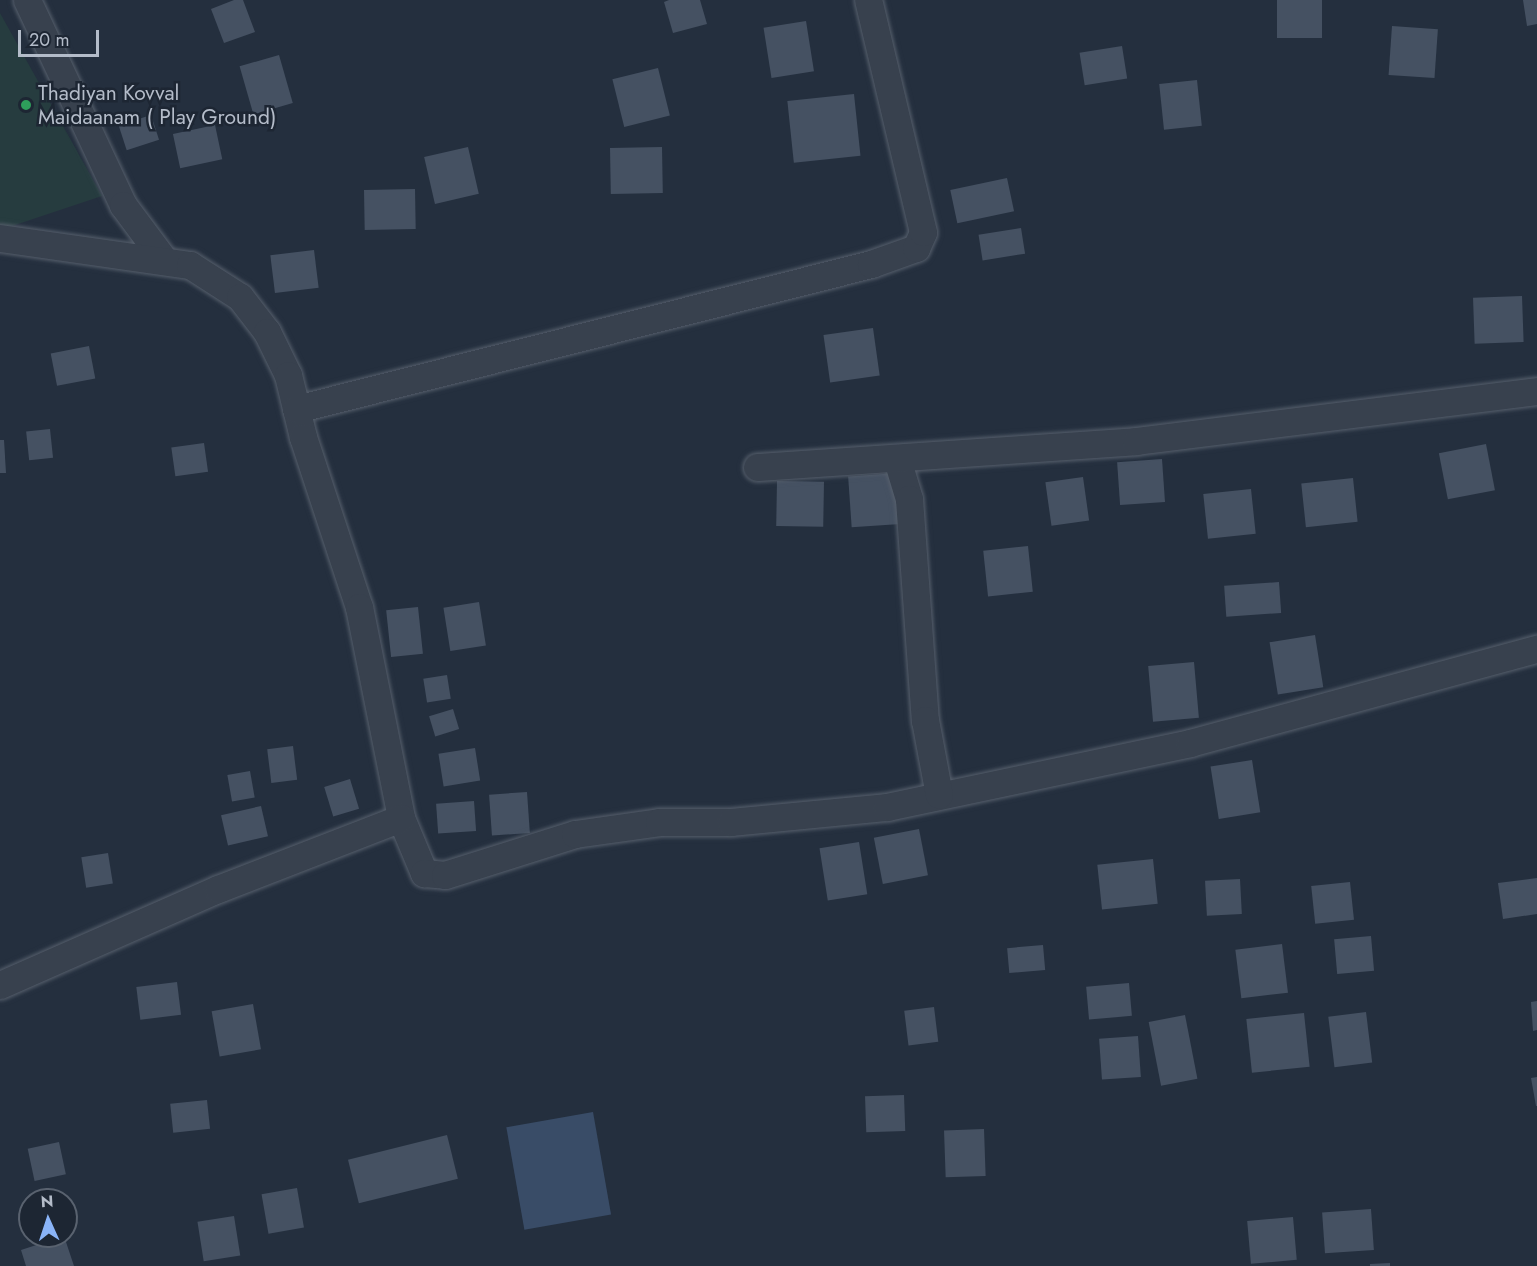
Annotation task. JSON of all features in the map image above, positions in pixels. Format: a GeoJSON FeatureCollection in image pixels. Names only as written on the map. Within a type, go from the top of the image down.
{"type":"FeatureCollection","features":[{"type":"Feature","properties":{"kind":"street"},"geometry":{"type":"LineString","coordinates":[[27,0],[123,205],[164,260]]}},
{"type":"Feature","properties":{"kind":"street"},"geometry":{"type":"LineString","coordinates":[[296,409],[871,264],[916,248],[923,232],[868,0]]}},
{"type":"Feature","properties":{"kind":"street"},"geometry":{"type":"LineString","coordinates":[[0,238],[190,265],[240,297],[267,332],[288,375],[296,409],[359,607],[401,818],[424,873],[445,875],[575,834],[659,822],[731,822],[876,808],[1190,743],[1537,649]]}},
{"type":"Feature","properties":{"kind":"street"},"geometry":{"type":"LineString","coordinates":[[757,467],[1136,441],[1537,391]]}},
{"type":"Feature","properties":{"kind":"street"},"geometry":{"type":"LineString","coordinates":[[897,459],[909,499],[925,720],[939,795]]}},
{"type":"Feature","properties":{"kind":"street"},"geometry":{"type":"LineString","coordinates":[[0,985],[218,889],[401,818]]}},
{"type":"Feature","properties":{"kind":"green space","name":"Thadiyan Kovval Maidaanam ( Play Ground)"},"geometry":{"type":"Polygon","coordinates":[[[0,13],[102,196],[6,228],[0,228],[0,13]]]}},
{"type":"Feature","properties":{"kind":"water"},"geometry":{"type":"Polygon","coordinates":[[[593,1112],[611,1214],[524,1230],[506,1127],[593,1112]]]}},
{"type":"Feature","properties":{"kind":"building"},"geometry":{"type":"Polygon","coordinates":[[[234,0],[243,0],[255,32],[224,43],[211,9],[234,0]]]}},
{"type":"Feature","properties":{"kind":"building"},"geometry":{"type":"Polygon","coordinates":[[[700,0],[707,24],[673,33],[664,2],[700,0]]]}},
{"type":"Feature","properties":{"kind":"building"},"geometry":{"type":"Polygon","coordinates":[[[1277,0],[1322,0],[1322,38],[1277,38],[1277,0]]]}},
{"type":"Feature","properties":{"kind":"building"},"geometry":{"type":"Polygon","coordinates":[[[1523,0],[1537,0],[1537,24],[1527,26],[1523,0]]]}},
{"type":"Feature","properties":{"kind":"building"},"geometry":{"type":"Polygon","coordinates":[[[806,21],[814,71],[772,78],[764,28],[806,21]]]}},
{"type":"Feature","properties":{"kind":"building"},"geometry":{"type":"Polygon","coordinates":[[[1392,26],[1438,29],[1434,78],[1389,75],[1392,26]]]}},
{"type":"Feature","properties":{"kind":"building"},"geometry":{"type":"Polygon","coordinates":[[[1122,46],[1127,79],[1085,85],[1080,53],[1122,46]]]}},
{"type":"Feature","properties":{"kind":"building"},"geometry":{"type":"Polygon","coordinates":[[[279,55],[293,103],[253,114],[240,66],[279,55]]]}},
{"type":"Feature","properties":{"kind":"building"},"geometry":{"type":"Polygon","coordinates":[[[658,68],[670,116],[624,127],[612,79],[658,68]]]}},
{"type":"Feature","properties":{"kind":"building"},"geometry":{"type":"Polygon","coordinates":[[[1197,80],[1202,126],[1164,130],[1159,84],[1197,80]]]}},
{"type":"Feature","properties":{"kind":"building"},"geometry":{"type":"Polygon","coordinates":[[[854,94],[860,156],[794,163],[787,101],[854,94]]]}},
{"type":"Feature","properties":{"kind":"building"},"geometry":{"type":"Polygon","coordinates":[[[151,115],[159,140],[127,150],[119,126],[151,115]]]}},
{"type":"Feature","properties":{"kind":"building"},"geometry":{"type":"Polygon","coordinates":[[[215,125],[222,159],[180,168],[173,134],[215,125]]]}},
{"type":"Feature","properties":{"kind":"building"},"geometry":{"type":"Polygon","coordinates":[[[468,147],[479,194],[435,204],[424,157],[468,147]]]}},
{"type":"Feature","properties":{"kind":"building"},"geometry":{"type":"Polygon","coordinates":[[[662,147],[663,193],[611,194],[610,148],[662,147]]]}},
{"type":"Feature","properties":{"kind":"building"},"geometry":{"type":"Polygon","coordinates":[[[1007,178],[1014,211],[957,223],[950,190],[1007,178]]]}},
{"type":"Feature","properties":{"kind":"building"},"geometry":{"type":"Polygon","coordinates":[[[415,189],[416,229],[365,230],[364,190],[415,189]]]}},
{"type":"Feature","properties":{"kind":"building"},"geometry":{"type":"Polygon","coordinates":[[[1021,228],[1025,254],[983,260],[979,235],[1021,228]]]}},
{"type":"Feature","properties":{"kind":"building"},"geometry":{"type":"Polygon","coordinates":[[[314,250],[319,288],[275,293],[270,255],[314,250]]]}},
{"type":"Feature","properties":{"kind":"building"},"geometry":{"type":"Polygon","coordinates":[[[1522,296],[1524,342],[1475,344],[1473,298],[1522,296]]]}},
{"type":"Feature","properties":{"kind":"building"},"geometry":{"type":"Polygon","coordinates":[[[873,328],[880,376],[830,382],[823,335],[873,328]]]}},
{"type":"Feature","properties":{"kind":"building"},"geometry":{"type":"Polygon","coordinates":[[[89,346],[95,378],[57,386],[51,353],[89,346]]]}},
{"type":"Feature","properties":{"kind":"building"},"geometry":{"type":"Polygon","coordinates":[[[50,429],[53,458],[29,460],[26,432],[50,429]]]}},
{"type":"Feature","properties":{"kind":"building"},"geometry":{"type":"Polygon","coordinates":[[[0,440],[4,440],[6,473],[0,473],[0,440]]]}},
{"type":"Feature","properties":{"kind":"building"},"geometry":{"type":"Polygon","coordinates":[[[204,443],[208,472],[175,476],[171,448],[204,443]]]}},
{"type":"Feature","properties":{"kind":"building"},"geometry":{"type":"Polygon","coordinates":[[[1486,444],[1495,490],[1448,499],[1439,453],[1486,444]]]}},
{"type":"Feature","properties":{"kind":"building"},"geometry":{"type":"Polygon","coordinates":[[[1162,459],[1165,502],[1120,505],[1117,462],[1162,459]]]}},
{"type":"Feature","properties":{"kind":"building"},"geometry":{"type":"Polygon","coordinates":[[[897,473],[901,524],[852,527],[848,476],[897,473]]]}},
{"type":"Feature","properties":{"kind":"building"},"geometry":{"type":"Polygon","coordinates":[[[1083,477],[1089,521],[1051,526],[1045,482],[1083,477]]]}},
{"type":"Feature","properties":{"kind":"building"},"geometry":{"type":"Polygon","coordinates":[[[1353,478],[1358,522],[1306,527],[1301,483],[1353,478]]]}},
{"type":"Feature","properties":{"kind":"building"},"geometry":{"type":"Polygon","coordinates":[[[777,481],[824,482],[823,527],[776,526],[777,481]]]}},
{"type":"Feature","properties":{"kind":"building"},"geometry":{"type":"Polygon","coordinates":[[[1251,489],[1256,534],[1208,539],[1203,494],[1251,489]]]}},
{"type":"Feature","properties":{"kind":"building"},"geometry":{"type":"Polygon","coordinates":[[[1028,546],[1033,592],[988,596],[983,551],[1028,546]]]}},
{"type":"Feature","properties":{"kind":"building"},"geometry":{"type":"Polygon","coordinates":[[[1279,582],[1281,613],[1226,617],[1224,586],[1279,582]]]}},
{"type":"Feature","properties":{"kind":"building"},"geometry":{"type":"Polygon","coordinates":[[[479,602],[486,645],[450,651],[443,608],[479,602]]]}},
{"type":"Feature","properties":{"kind":"building"},"geometry":{"type":"Polygon","coordinates":[[[418,607],[423,654],[391,657],[386,610],[418,607]]]}},
{"type":"Feature","properties":{"kind":"building"},"geometry":{"type":"Polygon","coordinates":[[[1315,635],[1323,687],[1278,695],[1270,642],[1315,635]]]}},
{"type":"Feature","properties":{"kind":"building"},"geometry":{"type":"Polygon","coordinates":[[[1194,662],[1199,718],[1153,722],[1148,666],[1194,662]]]}},
{"type":"Feature","properties":{"kind":"building"},"geometry":{"type":"Polygon","coordinates":[[[447,675],[451,699],[427,702],[423,679],[447,675]]]}},
{"type":"Feature","properties":{"kind":"building"},"geometry":{"type":"Polygon","coordinates":[[[453,709],[459,729],[435,736],[429,716],[453,709]]]}},
{"type":"Feature","properties":{"kind":"building"},"geometry":{"type":"Polygon","coordinates":[[[293,746],[297,780],[271,783],[267,749],[293,746]]]}},
{"type":"Feature","properties":{"kind":"building"},"geometry":{"type":"Polygon","coordinates":[[[475,748],[480,781],[444,786],[438,754],[475,748]]]}},
{"type":"Feature","properties":{"kind":"building"},"geometry":{"type":"Polygon","coordinates":[[[1252,760],[1260,812],[1219,819],[1211,767],[1252,760]]]}},
{"type":"Feature","properties":{"kind":"building"},"geometry":{"type":"Polygon","coordinates":[[[250,771],[255,798],[232,802],[227,775],[250,771]]]}},
{"type":"Feature","properties":{"kind":"building"},"geometry":{"type":"Polygon","coordinates":[[[350,779],[359,809],[333,817],[324,787],[350,779]]]}},
{"type":"Feature","properties":{"kind":"building"},"geometry":{"type":"Polygon","coordinates":[[[527,792],[530,833],[492,836],[489,795],[527,792]]]}},
{"type":"Feature","properties":{"kind":"building"},"geometry":{"type":"Polygon","coordinates":[[[474,801],[476,831],[438,834],[436,804],[474,801]]]}},
{"type":"Feature","properties":{"kind":"building"},"geometry":{"type":"Polygon","coordinates":[[[261,806],[268,836],[228,845],[221,815],[261,806]]]}},
{"type":"Feature","properties":{"kind":"building"},"geometry":{"type":"Polygon","coordinates":[[[919,829],[928,875],[883,884],[874,838],[919,829]]]}},
{"type":"Feature","properties":{"kind":"building"},"geometry":{"type":"Polygon","coordinates":[[[859,842],[867,894],[828,901],[819,848],[859,842]]]}},
{"type":"Feature","properties":{"kind":"building"},"geometry":{"type":"Polygon","coordinates":[[[108,853],[113,884],[86,888],[81,857],[108,853]]]}},
{"type":"Feature","properties":{"kind":"building"},"geometry":{"type":"Polygon","coordinates":[[[1153,859],[1158,904],[1102,910],[1097,865],[1153,859]]]}},
{"type":"Feature","properties":{"kind":"building"},"geometry":{"type":"Polygon","coordinates":[[[1537,878],[1537,914],[1503,919],[1498,883],[1537,878]]]}},
{"type":"Feature","properties":{"kind":"building"},"geometry":{"type":"Polygon","coordinates":[[[1240,879],[1242,914],[1207,916],[1205,881],[1240,879]]]}},
{"type":"Feature","properties":{"kind":"building"},"geometry":{"type":"Polygon","coordinates":[[[1350,882],[1354,920],[1315,924],[1311,886],[1350,882]]]}},
{"type":"Feature","properties":{"kind":"building"},"geometry":{"type":"Polygon","coordinates":[[[1371,936],[1374,971],[1337,974],[1334,939],[1371,936]]]}},
{"type":"Feature","properties":{"kind":"building"},"geometry":{"type":"Polygon","coordinates":[[[1282,944],[1288,993],[1241,998],[1235,950],[1282,944]]]}},
{"type":"Feature","properties":{"kind":"building"},"geometry":{"type":"Polygon","coordinates":[[[1043,945],[1045,970],[1009,973],[1007,948],[1043,945]]]}},
{"type":"Feature","properties":{"kind":"building"},"geometry":{"type":"Polygon","coordinates":[[[177,982],[181,1015],[140,1020],[136,987],[177,982]]]}},
{"type":"Feature","properties":{"kind":"building"},"geometry":{"type":"Polygon","coordinates":[[[1129,983],[1132,1016],[1089,1020],[1086,987],[1129,983]]]}},
{"type":"Feature","properties":{"kind":"building"},"geometry":{"type":"Polygon","coordinates":[[[1537,1001],[1537,1030],[1533,1031],[1531,1002],[1537,1001]]]}},
{"type":"Feature","properties":{"kind":"building"},"geometry":{"type":"Polygon","coordinates":[[[253,1004],[261,1049],[220,1057],[212,1011],[253,1004]]]}},
{"type":"Feature","properties":{"kind":"building"},"geometry":{"type":"Polygon","coordinates":[[[934,1007],[938,1042],[908,1045],[904,1011],[934,1007]]]}},
{"type":"Feature","properties":{"kind":"building"},"geometry":{"type":"Polygon","coordinates":[[[1366,1012],[1372,1063],[1334,1067],[1328,1017],[1366,1012]]]}},
{"type":"Feature","properties":{"kind":"building"},"geometry":{"type":"Polygon","coordinates":[[[1304,1013],[1310,1067],[1252,1073],[1246,1019],[1304,1013]]]}},
{"type":"Feature","properties":{"kind":"building"},"geometry":{"type":"Polygon","coordinates":[[[1185,1015],[1197,1079],[1161,1086],[1149,1022],[1185,1015]]]}},
{"type":"Feature","properties":{"kind":"building"},"geometry":{"type":"Polygon","coordinates":[[[1138,1036],[1141,1077],[1102,1080],[1099,1039],[1138,1036]]]}},
{"type":"Feature","properties":{"kind":"building"},"geometry":{"type":"Polygon","coordinates":[[[1537,1077],[1537,1106],[1536,1106],[1531,1078],[1537,1077]]]}},
{"type":"Feature","properties":{"kind":"building"},"geometry":{"type":"Polygon","coordinates":[[[904,1095],[905,1131],[866,1132],[865,1096],[904,1095]]]}},
{"type":"Feature","properties":{"kind":"building"},"geometry":{"type":"Polygon","coordinates":[[[207,1100],[210,1129],[173,1133],[170,1104],[207,1100]]]}},
{"type":"Feature","properties":{"kind":"building"},"geometry":{"type":"Polygon","coordinates":[[[984,1129],[986,1176],[946,1177],[944,1130],[984,1129]]]}},
{"type":"Feature","properties":{"kind":"building"},"geometry":{"type":"Polygon","coordinates":[[[447,1135],[458,1179],[359,1203],[348,1160],[447,1135]]]}},
{"type":"Feature","properties":{"kind":"building"},"geometry":{"type":"Polygon","coordinates":[[[59,1142],[66,1174],[35,1181],[28,1149],[59,1142]]]}},
{"type":"Feature","properties":{"kind":"building"},"geometry":{"type":"Polygon","coordinates":[[[297,1188],[304,1227],[268,1234],[262,1194],[297,1188]]]}},
{"type":"Feature","properties":{"kind":"building"},"geometry":{"type":"Polygon","coordinates":[[[1371,1209],[1374,1250],[1325,1253],[1322,1212],[1371,1209]]]}},
{"type":"Feature","properties":{"kind":"building"},"geometry":{"type":"Polygon","coordinates":[[[234,1216],[240,1256],[204,1261],[197,1222],[234,1216]]]}},
{"type":"Feature","properties":{"kind":"building"},"geometry":{"type":"Polygon","coordinates":[[[1293,1217],[1297,1260],[1251,1264],[1247,1221],[1293,1217]]]}},
{"type":"Feature","properties":{"kind":"building"},"geometry":{"type":"Polygon","coordinates":[[[68,1248],[74,1266],[26,1266],[21,1250],[68,1248]]]}},
{"type":"Feature","properties":{"kind":"building"},"geometry":{"type":"Polygon","coordinates":[[[1390,1263],[1390,1266],[1370,1266],[1370,1264],[1390,1263]]]}},
{"type":"Feature","properties":{"kind":"place","name":"Thadiyan Kovval Maidaanam ( Play Ground)"},"geometry":{"type":"Point","coordinates":[26,105]}}]}
